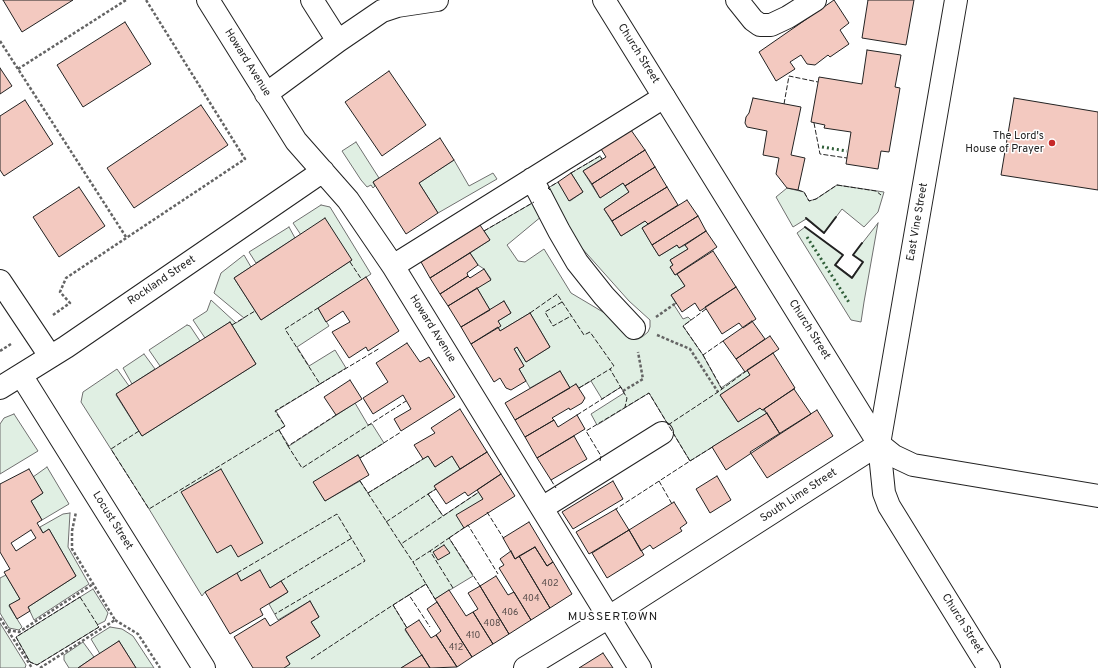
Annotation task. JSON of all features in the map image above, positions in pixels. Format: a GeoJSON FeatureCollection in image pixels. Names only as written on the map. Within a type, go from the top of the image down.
{"type":"FeatureCollection","features":[{"type":"Feature","properties":{"kind":"main road","name":"Howard Avenue"},"geometry":{"type":"LineString","coordinates":[[208,0],[296,141],[348,200],[393,266],[640,668]]}},
{"type":"Feature","properties":{"kind":"main road"},"geometry":{"type":"LineString","coordinates":[[312,0],[338,41]]}},
{"type":"Feature","properties":{"kind":"main road"},"geometry":{"type":"LineString","coordinates":[[266,94],[338,41],[382,11],[404,2],[437,0]]}},
{"type":"Feature","properties":{"kind":"main road","name":"Church Street"},"geometry":{"type":"LineString","coordinates":[[604,0],[879,444],[884,493],[889,506],[989,668]]}},
{"type":"Feature","properties":{"kind":"main road"},"geometry":{"type":"LineString","coordinates":[[737,0],[753,20],[760,25],[771,25],[788,17],[815,0]]}},
{"type":"Feature","properties":{"kind":"main road","name":"East Vine Street"},"geometry":{"type":"LineString","coordinates":[[879,444],[956,0]]}},
{"type":"Feature","properties":{"kind":"main road"},"geometry":{"type":"LineString","coordinates":[[393,266],[664,97]]}},
{"type":"Feature","properties":{"kind":"main road","name":"Rockland Street"},"geometry":{"type":"LineString","coordinates":[[0,388],[50,356],[322,171]]}},
{"type":"Feature","properties":{"kind":"main road"},"geometry":{"type":"LineString","coordinates":[[532,179],[577,262],[604,296],[634,328]]}},
{"type":"Feature","properties":{"kind":"main road"},"geometry":{"type":"LineString","coordinates":[[0,281],[50,356]]}},
{"type":"Feature","properties":{"kind":"main road","name":"Locust Street"},"geometry":{"type":"LineString","coordinates":[[21,375],[204,668]]}},
{"type":"Feature","properties":{"kind":"main road"},"geometry":{"type":"LineString","coordinates":[[542,508],[662,433]]}},
{"type":"Feature","properties":{"kind":"main road"},"geometry":{"type":"LineString","coordinates":[[879,444],[894,456],[913,465],[1098,496]]}},
{"type":"Feature","properties":{"kind":"main road","name":"South Lime Street"},"geometry":{"type":"LineString","coordinates":[[525,668],[609,617],[879,444]]}},
{"type":"Feature","properties":{"kind":"path"},"geometry":{"type":"LineString","coordinates":[[18,69],[126,0]]}},
{"type":"Feature","properties":{"kind":"path"},"geometry":{"type":"LineString","coordinates":[[0,351],[70,302],[60,292],[66,278],[245,159],[146,0]]}},
{"type":"Feature","properties":{"kind":"path"},"geometry":{"type":"LineString","coordinates":[[0,41],[126,237]]}},
{"type":"Feature","properties":{"kind":"path"},"geometry":{"type":"LineString","coordinates":[[623,391],[643,380],[634,328]]}},
{"type":"Feature","properties":{"kind":"path"},"geometry":{"type":"LineString","coordinates":[[634,328],[690,349],[718,392]]}},
{"type":"Feature","properties":{"kind":"path"},"geometry":{"type":"LineString","coordinates":[[77,507],[72,531],[72,549],[115,620],[138,634],[160,668]]}},
{"type":"Feature","properties":{"kind":"path"},"geometry":{"type":"LineString","coordinates":[[8,630],[19,632],[93,584]]}},
{"type":"Feature","properties":{"kind":"path"},"geometry":{"type":"LineString","coordinates":[[0,618],[32,668]]}},
{"type":"Feature","properties":{"kind":"path"},"geometry":{"type":"LineString","coordinates":[[40,668],[115,620]]}},
{"type":"Feature","properties":{"kind":"green space"},"geometry":{"type":"Polygon","coordinates":[[[356,142],[379,178],[373,182],[375,186],[373,188],[371,185],[367,187],[361,180],[342,151],[356,142]]]}},
{"type":"Feature","properties":{"kind":"green space"},"geometry":{"type":"Polygon","coordinates":[[[600,156],[602,159],[583,171],[600,198],[623,183],[629,192],[604,209],[621,236],[645,221],[648,224],[642,228],[659,256],[677,245],[679,248],[685,245],[688,249],[670,260],[673,265],[670,267],[685,286],[671,295],[676,303],[674,305],[683,319],[688,317],[691,320],[683,326],[703,355],[721,388],[747,370],[750,375],[720,395],[738,422],[760,408],[767,413],[690,461],[649,393],[597,425],[591,414],[624,393],[621,387],[602,399],[591,381],[579,388],[576,384],[570,388],[560,371],[530,388],[519,369],[524,366],[514,349],[517,347],[526,362],[550,347],[530,313],[500,331],[498,321],[511,313],[504,301],[490,310],[477,288],[491,279],[484,269],[478,265],[470,253],[490,240],[484,231],[534,202],[542,216],[507,245],[518,261],[525,262],[544,249],[571,293],[608,315],[628,338],[642,337],[648,332],[650,320],[629,301],[571,236],[558,206],[548,188],[558,182],[570,201],[583,192],[571,173],[600,156]]]}},
{"type":"Feature","properties":{"kind":"green space"},"geometry":{"type":"Polygon","coordinates":[[[454,160],[469,186],[493,173],[497,179],[438,213],[419,183],[454,160]]]}},
{"type":"Feature","properties":{"kind":"green space"},"geometry":{"type":"Polygon","coordinates":[[[837,185],[884,192],[878,212],[864,227],[842,209],[824,233],[806,219],[793,227],[776,197],[787,188],[804,192],[809,201],[816,199],[837,185]]]}},
{"type":"Feature","properties":{"kind":"green space"},"geometry":{"type":"Polygon","coordinates":[[[321,205],[330,207],[371,274],[318,308],[329,326],[297,347],[309,366],[335,350],[346,368],[276,411],[285,426],[279,430],[289,446],[355,403],[368,425],[372,424],[384,443],[360,458],[358,455],[314,482],[325,501],[360,481],[368,493],[428,456],[435,467],[452,456],[460,469],[435,485],[436,489],[428,494],[443,516],[479,492],[483,499],[464,528],[449,538],[473,576],[435,599],[426,584],[393,605],[407,628],[405,630],[422,655],[401,668],[284,668],[290,664],[286,657],[320,636],[311,622],[319,617],[310,601],[278,620],[269,604],[288,592],[281,581],[270,588],[259,571],[241,581],[236,574],[205,592],[202,596],[81,402],[83,392],[117,369],[129,386],[116,395],[142,436],[256,364],[230,322],[205,338],[193,320],[207,311],[211,300],[236,323],[244,318],[214,293],[221,273],[244,255],[251,267],[234,278],[261,320],[352,260],[301,235],[293,223],[321,205]]]}},
{"type":"Feature","properties":{"kind":"green space"},"geometry":{"type":"Polygon","coordinates":[[[878,223],[861,322],[851,320],[797,233],[805,227],[843,255],[836,265],[852,277],[863,262],[853,255],[878,223]]]}},
{"type":"Feature","properties":{"kind":"green space"},"geometry":{"type":"Polygon","coordinates":[[[289,227],[295,238],[256,263],[249,252],[289,227]]]}},
{"type":"Feature","properties":{"kind":"green space"},"geometry":{"type":"Polygon","coordinates":[[[187,325],[190,326],[200,341],[160,366],[149,350],[187,325]]]}},
{"type":"Feature","properties":{"kind":"green space"},"geometry":{"type":"Polygon","coordinates":[[[144,354],[155,369],[132,384],[123,368],[144,354]]]}},
{"type":"Feature","properties":{"kind":"green space"},"geometry":{"type":"Polygon","coordinates":[[[14,414],[38,451],[0,474],[0,424],[4,418],[14,414]]]}},
{"type":"Feature","properties":{"kind":"green space"},"geometry":{"type":"Polygon","coordinates":[[[47,467],[69,504],[42,520],[31,501],[43,493],[33,477],[47,467]]]}},
{"type":"Feature","properties":{"kind":"green space"},"geometry":{"type":"Polygon","coordinates":[[[70,513],[68,547],[89,584],[34,620],[28,607],[76,576],[49,529],[43,533],[40,527],[63,514],[70,513]]]}},
{"type":"Feature","properties":{"kind":"green space"},"geometry":{"type":"Polygon","coordinates":[[[6,575],[20,599],[9,606],[22,627],[19,630],[9,628],[0,613],[0,578],[6,575]]]}},
{"type":"Feature","properties":{"kind":"green space"},"geometry":{"type":"Polygon","coordinates":[[[93,589],[108,613],[105,621],[97,625],[99,627],[37,665],[30,662],[16,637],[93,589]]]}},
{"type":"Feature","properties":{"kind":"green space"},"geometry":{"type":"Polygon","coordinates":[[[0,623],[26,665],[25,668],[0,668],[0,623]]]}},
{"type":"Feature","properties":{"kind":"green space"},"geometry":{"type":"Polygon","coordinates":[[[110,627],[122,629],[133,636],[154,668],[136,668],[119,641],[100,654],[91,639],[110,627]]]}},
{"type":"Feature","properties":{"kind":"green space"},"geometry":{"type":"Polygon","coordinates":[[[83,642],[94,657],[78,668],[69,668],[64,660],[64,655],[83,642]]]}},
{"type":"Feature","properties":{"kind":"building"},"geometry":{"type":"Polygon","coordinates":[[[3,0],[73,0],[22,32],[3,0]]]}},
{"type":"Feature","properties":{"kind":"building"},"geometry":{"type":"Polygon","coordinates":[[[834,0],[849,23],[840,30],[849,44],[830,57],[828,55],[815,65],[807,64],[801,55],[790,62],[795,69],[776,81],[759,52],[834,0]]]}},
{"type":"Feature","properties":{"kind":"building"},"geometry":{"type":"Polygon","coordinates":[[[868,0],[914,0],[906,45],[862,38],[868,0]]]}},
{"type":"Feature","properties":{"kind":"building"},"geometry":{"type":"Polygon","coordinates":[[[125,22],[151,64],[83,107],[57,65],[125,22]]]}},
{"type":"Feature","properties":{"kind":"building"},"geometry":{"type":"Polygon","coordinates":[[[867,50],[901,55],[895,87],[900,88],[889,152],[881,151],[878,169],[846,164],[851,132],[824,128],[825,125],[811,122],[819,77],[862,84],[867,50]]]}},
{"type":"Feature","properties":{"kind":"building"},"geometry":{"type":"Polygon","coordinates":[[[0,68],[12,86],[0,94],[0,68]]]}},
{"type":"Feature","properties":{"kind":"building"},"geometry":{"type":"Polygon","coordinates":[[[389,71],[426,125],[382,156],[345,102],[389,71]]]}},
{"type":"Feature","properties":{"kind":"building"},"geometry":{"type":"Polygon","coordinates":[[[753,98],[801,107],[791,155],[805,158],[798,190],[787,188],[776,174],[779,158],[763,155],[767,131],[747,127],[745,123],[753,98]]]}},
{"type":"Feature","properties":{"kind":"building","name":"The Lord's House of Prayer"},"geometry":{"type":"Polygon","coordinates":[[[1014,98],[1098,112],[1098,190],[1001,175],[1014,98]]]}},
{"type":"Feature","properties":{"kind":"building"},"geometry":{"type":"Polygon","coordinates":[[[25,100],[53,144],[4,176],[0,170],[0,116],[25,100]]]}},
{"type":"Feature","properties":{"kind":"building"},"geometry":{"type":"Polygon","coordinates":[[[201,105],[228,145],[134,208],[107,168],[201,105]]]}},
{"type":"Feature","properties":{"kind":"building"},"geometry":{"type":"Polygon","coordinates":[[[631,130],[645,150],[592,184],[583,171],[606,157],[601,149],[631,130]]]}},
{"type":"Feature","properties":{"kind":"building"},"geometry":{"type":"Polygon","coordinates":[[[440,138],[454,160],[419,183],[438,213],[406,234],[373,182],[440,138]]]}},
{"type":"Feature","properties":{"kind":"building"},"geometry":{"type":"Polygon","coordinates":[[[645,150],[655,167],[625,186],[623,183],[600,198],[592,184],[645,150]]]}},
{"type":"Feature","properties":{"kind":"building"},"geometry":{"type":"Polygon","coordinates":[[[655,167],[667,187],[612,221],[604,209],[629,192],[625,186],[655,167]]]}},
{"type":"Feature","properties":{"kind":"building"},"geometry":{"type":"Polygon","coordinates":[[[571,173],[583,192],[569,201],[558,182],[571,173]]]}},
{"type":"Feature","properties":{"kind":"building"},"geometry":{"type":"Polygon","coordinates":[[[79,187],[105,226],[59,257],[33,217],[79,187]]]}},
{"type":"Feature","properties":{"kind":"building"},"geometry":{"type":"Polygon","coordinates":[[[667,187],[678,205],[648,224],[645,221],[621,236],[612,221],[667,187]]]}},
{"type":"Feature","properties":{"kind":"building"},"geometry":{"type":"Polygon","coordinates":[[[687,200],[698,216],[652,245],[642,228],[687,200]]]}},
{"type":"Feature","properties":{"kind":"building"},"geometry":{"type":"Polygon","coordinates":[[[698,216],[706,231],[679,248],[677,245],[659,256],[652,245],[698,216]]]}},
{"type":"Feature","properties":{"kind":"building"},"geometry":{"type":"Polygon","coordinates":[[[325,218],[352,260],[261,320],[234,278],[325,218]]]}},
{"type":"Feature","properties":{"kind":"building"},"geometry":{"type":"Polygon","coordinates":[[[480,225],[490,240],[430,278],[421,262],[480,225]]]}},
{"type":"Feature","properties":{"kind":"building"},"geometry":{"type":"Polygon","coordinates":[[[706,231],[717,247],[675,275],[670,267],[673,265],[670,260],[688,249],[685,245],[706,231]]]}},
{"type":"Feature","properties":{"kind":"building"},"geometry":{"type":"Polygon","coordinates":[[[713,251],[736,287],[700,311],[695,303],[682,312],[671,295],[685,286],[677,274],[713,251]]]}},
{"type":"Feature","properties":{"kind":"building"},"geometry":{"type":"Polygon","coordinates":[[[470,253],[478,265],[467,273],[468,276],[440,294],[430,278],[470,253]]]}},
{"type":"Feature","properties":{"kind":"building"},"geometry":{"type":"Polygon","coordinates":[[[484,269],[491,280],[448,306],[440,294],[468,276],[470,278],[484,269]]]}},
{"type":"Feature","properties":{"kind":"building"},"geometry":{"type":"Polygon","coordinates":[[[366,277],[399,331],[368,351],[366,347],[349,358],[332,332],[350,322],[343,311],[326,322],[318,308],[366,277]]]}},
{"type":"Feature","properties":{"kind":"building"},"geometry":{"type":"Polygon","coordinates":[[[736,287],[756,319],[743,328],[739,323],[722,334],[705,307],[736,287]]]}},
{"type":"Feature","properties":{"kind":"building"},"geometry":{"type":"Polygon","coordinates":[[[477,288],[490,310],[461,327],[448,306],[477,288]]]}},
{"type":"Feature","properties":{"kind":"building"},"geometry":{"type":"Polygon","coordinates":[[[504,301],[511,313],[498,321],[501,326],[471,344],[461,327],[504,301]]]}},
{"type":"Feature","properties":{"kind":"building"},"geometry":{"type":"Polygon","coordinates":[[[530,313],[550,347],[526,362],[517,347],[514,349],[524,366],[519,369],[526,381],[511,390],[506,388],[500,378],[494,382],[471,344],[498,327],[500,331],[530,313]]]}},
{"type":"Feature","properties":{"kind":"building"},"geometry":{"type":"Polygon","coordinates":[[[752,321],[765,339],[736,359],[723,341],[752,321]]]}},
{"type":"Feature","properties":{"kind":"building"},"geometry":{"type":"Polygon","coordinates":[[[230,322],[256,364],[142,436],[116,394],[230,322]]]}},
{"type":"Feature","properties":{"kind":"building"},"geometry":{"type":"Polygon","coordinates":[[[770,336],[779,349],[745,372],[736,359],[770,336]]]}},
{"type":"Feature","properties":{"kind":"building"},"geometry":{"type":"Polygon","coordinates":[[[407,343],[420,362],[429,357],[455,397],[401,431],[394,419],[411,409],[403,395],[373,414],[363,398],[388,382],[376,363],[407,343]]]}},
{"type":"Feature","properties":{"kind":"building"},"geometry":{"type":"Polygon","coordinates":[[[773,353],[795,388],[764,409],[762,410],[760,408],[738,422],[720,395],[750,375],[747,370],[773,353]]]}},
{"type":"Feature","properties":{"kind":"building"},"geometry":{"type":"Polygon","coordinates":[[[560,371],[570,388],[515,420],[505,403],[560,371]]]}},
{"type":"Feature","properties":{"kind":"building"},"geometry":{"type":"Polygon","coordinates":[[[350,380],[362,399],[336,415],[324,397],[350,380]]]}},
{"type":"Feature","properties":{"kind":"building"},"geometry":{"type":"Polygon","coordinates":[[[576,384],[585,398],[582,403],[570,410],[569,408],[552,418],[554,420],[525,437],[515,420],[576,384]]]}},
{"type":"Feature","properties":{"kind":"building"},"geometry":{"type":"Polygon","coordinates":[[[794,389],[811,414],[780,434],[764,409],[794,389]]]}},
{"type":"Feature","properties":{"kind":"building"},"geometry":{"type":"Polygon","coordinates":[[[460,409],[487,452],[460,469],[452,456],[435,467],[428,456],[423,459],[414,445],[435,433],[431,428],[460,409]]]}},
{"type":"Feature","properties":{"kind":"building"},"geometry":{"type":"Polygon","coordinates":[[[817,410],[833,436],[767,478],[750,452],[817,410]]]}},
{"type":"Feature","properties":{"kind":"building"},"geometry":{"type":"Polygon","coordinates":[[[767,413],[780,434],[726,470],[712,447],[767,413]]]}},
{"type":"Feature","properties":{"kind":"building"},"geometry":{"type":"Polygon","coordinates":[[[577,415],[585,429],[537,458],[525,437],[554,420],[558,427],[577,415]]]}},
{"type":"Feature","properties":{"kind":"building"},"geometry":{"type":"Polygon","coordinates":[[[574,436],[587,459],[551,480],[537,458],[574,436]]]}},
{"type":"Feature","properties":{"kind":"building"},"geometry":{"type":"Polygon","coordinates":[[[487,452],[501,474],[468,496],[465,492],[446,504],[434,486],[487,452]]]}},
{"type":"Feature","properties":{"kind":"building"},"geometry":{"type":"Polygon","coordinates":[[[358,455],[369,475],[325,501],[313,482],[358,455]]]}},
{"type":"Feature","properties":{"kind":"building"},"geometry":{"type":"Polygon","coordinates":[[[29,469],[43,493],[31,501],[42,520],[37,523],[43,533],[49,529],[76,576],[28,607],[30,611],[17,619],[9,605],[20,599],[4,572],[10,569],[0,552],[0,484],[29,469]],[[31,530],[11,543],[16,551],[36,538],[31,530]]]}},
{"type":"Feature","properties":{"kind":"building"},"geometry":{"type":"Polygon","coordinates":[[[221,469],[263,543],[238,557],[231,545],[217,553],[181,492],[221,469]]]}},
{"type":"Feature","properties":{"kind":"building"},"geometry":{"type":"Polygon","coordinates":[[[501,474],[515,496],[464,528],[456,515],[483,499],[477,490],[501,474]]]}},
{"type":"Feature","properties":{"kind":"building"},"geometry":{"type":"Polygon","coordinates":[[[717,476],[731,500],[710,513],[696,489],[717,476]]]}},
{"type":"Feature","properties":{"kind":"building"},"geometry":{"type":"Polygon","coordinates":[[[613,481],[623,499],[573,529],[562,512],[613,481]]]}},
{"type":"Feature","properties":{"kind":"building"},"geometry":{"type":"Polygon","coordinates":[[[674,502],[687,523],[680,528],[682,531],[653,549],[650,545],[641,551],[629,530],[674,502]]]}},
{"type":"Feature","properties":{"kind":"building"},"geometry":{"type":"Polygon","coordinates":[[[616,509],[629,530],[589,554],[576,532],[616,509]]]}},
{"type":"Feature","properties":{"kind":"building"},"geometry":{"type":"Polygon","coordinates":[[[529,522],[553,562],[547,566],[535,547],[515,559],[503,538],[529,522]]]}},
{"type":"Feature","properties":{"kind":"building"},"geometry":{"type":"Polygon","coordinates":[[[629,530],[644,555],[607,578],[592,553],[629,530]]]}},
{"type":"Feature","properties":{"kind":"building"},"geometry":{"type":"Polygon","coordinates":[[[444,545],[450,553],[438,560],[433,552],[444,545]]]}},
{"type":"Feature","properties":{"kind":"building"},"geometry":{"type":"Polygon","coordinates":[[[535,547],[547,566],[553,562],[572,594],[550,608],[519,556],[535,547]]]}},
{"type":"Feature","properties":{"kind":"building"},"geometry":{"type":"Polygon","coordinates":[[[511,551],[515,559],[519,556],[550,608],[531,620],[499,568],[504,565],[500,559],[511,551]]]}},
{"type":"Feature","properties":{"kind":"building"},"geometry":{"type":"Polygon","coordinates":[[[260,570],[270,588],[281,581],[288,592],[260,609],[263,615],[230,634],[205,592],[237,573],[241,581],[260,570]]]}},
{"type":"Feature","properties":{"kind":"building"},"geometry":{"type":"Polygon","coordinates":[[[496,576],[508,595],[514,592],[531,620],[509,634],[480,586],[496,576]]]}},
{"type":"Feature","properties":{"kind":"building"},"geometry":{"type":"Polygon","coordinates":[[[480,586],[509,634],[493,644],[473,612],[478,609],[468,593],[480,586]]]}},
{"type":"Feature","properties":{"kind":"building"},"geometry":{"type":"Polygon","coordinates":[[[449,590],[466,616],[473,612],[493,644],[472,657],[435,599],[449,590]]]}},
{"type":"Feature","properties":{"kind":"building"},"geometry":{"type":"Polygon","coordinates":[[[310,601],[319,617],[311,622],[320,636],[286,657],[290,664],[284,668],[253,668],[234,637],[265,618],[270,626],[310,601]]]}},
{"type":"Feature","properties":{"kind":"building"},"geometry":{"type":"Polygon","coordinates":[[[437,602],[472,657],[457,667],[436,635],[441,631],[427,609],[437,602]]]}},
{"type":"Feature","properties":{"kind":"building"},"geometry":{"type":"Polygon","coordinates":[[[419,620],[431,638],[436,635],[457,667],[430,668],[405,629],[419,620]]]}},
{"type":"Feature","properties":{"kind":"building"},"geometry":{"type":"Polygon","coordinates":[[[119,641],[136,668],[78,668],[94,657],[119,641]]]}},
{"type":"Feature","properties":{"kind":"building"},"geometry":{"type":"Polygon","coordinates":[[[603,653],[613,668],[579,668],[603,653]]]}},
{"type":"Feature","properties":{"kind":"building"},"geometry":{"type":"Polygon","coordinates":[[[422,655],[430,668],[401,668],[422,655]]]}},
{"type":"Feature","properties":{"kind":"hedge"},"geometry":{"type":"LineString","coordinates":[[822,147],[847,151]]}},
{"type":"Feature","properties":{"kind":"hedge"},"geometry":{"type":"LineString","coordinates":[[807,237],[850,304]]}},
{"type":"Feature","properties":{"kind":"fence"},"geometry":{"type":"LineString","coordinates":[[784,104],[789,76],[818,82]]}},
{"type":"Feature","properties":{"kind":"fence"},"geometry":{"type":"LineString","coordinates":[[814,123],[820,154],[847,158]]}},
{"type":"Feature","properties":{"kind":"fence"},"geometry":{"type":"LineString","coordinates":[[571,173],[600,156],[602,159]]}},
{"type":"Feature","properties":{"kind":"fence"},"geometry":{"type":"LineString","coordinates":[[550,190],[548,188],[558,182]]}},
{"type":"Feature","properties":{"kind":"fence"},"geometry":{"type":"LineString","coordinates":[[798,190],[804,192],[809,201],[816,199],[837,185],[876,191],[881,195]]}},
{"type":"Feature","properties":{"kind":"fence"},"geometry":{"type":"LineString","coordinates":[[484,231],[534,202]]}},
{"type":"Feature","properties":{"kind":"fence"},"geometry":{"type":"LineString","coordinates":[[350,262],[362,280]]}},
{"type":"Feature","properties":{"kind":"fence"},"geometry":{"type":"LineString","coordinates":[[530,313],[557,294],[584,335],[590,332],[614,366],[610,369],[627,398],[625,407]]}},
{"type":"Feature","properties":{"kind":"fence"},"geometry":{"type":"LineString","coordinates":[[562,302],[545,312],[553,326],[571,316]]}},
{"type":"Feature","properties":{"kind":"fence"},"geometry":{"type":"LineString","coordinates":[[139,431],[111,449],[149,509],[285,426],[275,411],[320,384],[285,329],[318,308]]}},
{"type":"Feature","properties":{"kind":"fence"},"geometry":{"type":"LineString","coordinates":[[706,309],[683,326],[703,355],[723,341]]}},
{"type":"Feature","properties":{"kind":"fence"},"geometry":{"type":"LineString","coordinates":[[232,325],[255,311]]}},
{"type":"Feature","properties":{"kind":"fence"},"geometry":{"type":"LineString","coordinates":[[320,384],[380,348]]}},
{"type":"Feature","properties":{"kind":"fence"},"geometry":{"type":"LineString","coordinates":[[703,355],[722,389]]}},
{"type":"Feature","properties":{"kind":"fence"},"geometry":{"type":"LineString","coordinates":[[579,388],[610,369]]}},
{"type":"Feature","properties":{"kind":"fence"},"geometry":{"type":"LineString","coordinates":[[668,425],[745,372]]}},
{"type":"Feature","properties":{"kind":"fence"},"geometry":{"type":"LineString","coordinates":[[577,415],[621,387]]}},
{"type":"Feature","properties":{"kind":"fence"},"geometry":{"type":"LineString","coordinates":[[600,461],[601,456],[586,431],[649,393],[690,461],[616,509]]}},
{"type":"Feature","properties":{"kind":"fence"},"geometry":{"type":"LineString","coordinates":[[336,415],[288,446],[302,468],[406,401]]}},
{"type":"Feature","properties":{"kind":"fence"},"geometry":{"type":"LineString","coordinates":[[279,430],[288,446]]}},
{"type":"Feature","properties":{"kind":"fence"},"geometry":{"type":"LineString","coordinates":[[360,458],[401,432]]}},
{"type":"Feature","properties":{"kind":"fence"},"geometry":{"type":"LineString","coordinates":[[690,461],[714,446]]}},
{"type":"Feature","properties":{"kind":"fence"},"geometry":{"type":"LineString","coordinates":[[368,493],[423,459]]}},
{"type":"Feature","properties":{"kind":"fence"},"geometry":{"type":"LineString","coordinates":[[551,480],[556,488]]}},
{"type":"Feature","properties":{"kind":"fence"},"geometry":{"type":"LineString","coordinates":[[360,481],[401,544],[479,492]]}},
{"type":"Feature","properties":{"kind":"fence"},"geometry":{"type":"LineString","coordinates":[[659,481],[672,504]]}},
{"type":"Feature","properties":{"kind":"fence"},"geometry":{"type":"LineString","coordinates":[[428,494],[436,489]]}},
{"type":"Feature","properties":{"kind":"fence"},"geometry":{"type":"LineString","coordinates":[[386,522],[428,494],[443,516]]}},
{"type":"Feature","properties":{"kind":"fence"},"geometry":{"type":"LineString","coordinates":[[487,512],[504,539]]}},
{"type":"Feature","properties":{"kind":"fence"},"geometry":{"type":"LineString","coordinates":[[237,573],[337,514],[365,561],[275,614]]}},
{"type":"Feature","properties":{"kind":"fence"},"geometry":{"type":"LineString","coordinates":[[449,538],[468,525],[498,574]]}},
{"type":"Feature","properties":{"kind":"fence"},"geometry":{"type":"LineString","coordinates":[[281,581],[352,538]]}},
{"type":"Feature","properties":{"kind":"fence"},"geometry":{"type":"LineString","coordinates":[[453,588],[430,551],[449,538],[480,586]]}},
{"type":"Feature","properties":{"kind":"fence"},"geometry":{"type":"LineString","coordinates":[[401,544],[413,562]]}},
{"type":"Feature","properties":{"kind":"fence"},"geometry":{"type":"LineString","coordinates":[[409,595],[426,584],[413,562],[430,551]]}},
{"type":"Feature","properties":{"kind":"fence"},"geometry":{"type":"LineString","coordinates":[[426,584],[435,599]]}},
{"type":"Feature","properties":{"kind":"fence"},"geometry":{"type":"LineString","coordinates":[[393,605],[409,595],[430,627]]}},
{"type":"Feature","properties":{"kind":"fence"},"geometry":{"type":"LineString","coordinates":[[80,597],[99,627],[37,665],[30,662],[16,637],[80,597]]}},
{"type":"Feature","properties":{"kind":"fence"},"geometry":{"type":"LineString","coordinates":[[311,659],[393,605],[407,628]]}},
{"type":"Feature","properties":{"kind":"wall"},"geometry":{"type":"LineString","coordinates":[[806,218],[824,233],[836,217]]}},
{"type":"Feature","properties":{"kind":"wall"},"geometry":{"type":"LineString","coordinates":[[805,227],[843,255],[835,265],[852,278],[863,262],[853,255],[862,243]]}},
{"type":"Feature","properties":{"kind":"place","name":"The Lord's House of Prayer"},"geometry":{"type":"Point","coordinates":[1052,143]}},
{"type":"Feature","properties":{"kind":"district","name":"MUSSERTOWN"},"geometry":{"type":"Point","coordinates":[613,618]}}]}
